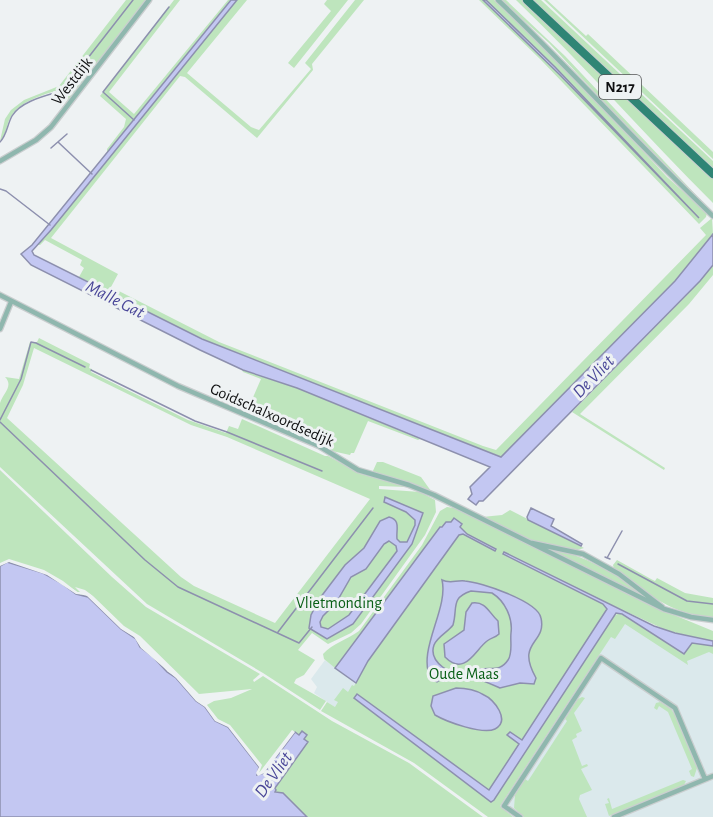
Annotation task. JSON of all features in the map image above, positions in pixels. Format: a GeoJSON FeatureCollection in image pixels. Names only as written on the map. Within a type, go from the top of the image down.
{"type":"FeatureCollection","features":[{"type":"Feature","properties":{"kind":"main road","name":"N217"},"geometry":{"type":"LineString","coordinates":[[527,0],[713,174]]}},
{"type":"Feature","properties":{"kind":"street","name":"Westdijk"},"geometry":{"type":"LineString","coordinates":[[0,160],[36,140],[51,126],[149,0]]}},
{"type":"Feature","properties":{"kind":"street"},"geometry":{"type":"LineString","coordinates":[[498,0],[713,216]]}},
{"type":"Feature","properties":{"kind":"street","name":"Goidschalxoordsedijk"},"geometry":{"type":"LineString","coordinates":[[0,295],[182,387],[319,446],[358,470],[423,490],[664,609],[691,617],[713,620]]}},
{"type":"Feature","properties":{"kind":"street"},"geometry":{"type":"LineString","coordinates":[[0,329],[11,302]]}},
{"type":"Feature","properties":{"kind":"street","name":"Goidschalxoordsedijk"},"geometry":{"type":"LineString","coordinates":[[526,542],[584,555],[619,574],[649,595],[664,609]]}},
{"type":"Feature","properties":{"kind":"street"},"geometry":{"type":"LineString","coordinates":[[519,817],[504,806],[601,658],[674,707],[705,779]]}},
{"type":"Feature","properties":{"kind":"street"},"geometry":{"type":"LineString","coordinates":[[614,817],[713,776]]}},
{"type":"Feature","properties":{"kind":"shaded area"},"geometry":{"type":"Polygon","coordinates":[[[619,618],[713,638],[713,817],[502,817],[491,809],[619,618]]]}},
{"type":"Feature","properties":{"kind":"shaded area"},"geometry":{"type":"Polygon","coordinates":[[[325,660],[356,683],[339,710],[314,693],[317,687],[311,679],[325,660]]]}},
{"type":"Feature","properties":{"kind":"green space"},"geometry":{"type":"Polygon","coordinates":[[[126,0],[146,0],[68,101],[66,102],[62,92],[59,93],[58,90],[27,102],[12,115],[0,141],[5,119],[11,110],[24,100],[59,86],[126,0]]]}},
{"type":"Feature","properties":{"kind":"green space"},"geometry":{"type":"Polygon","coordinates":[[[174,0],[180,0],[109,92],[134,114],[228,0],[231,0],[107,153],[107,149],[124,127],[126,119],[100,96],[174,0]]]}},
{"type":"Feature","properties":{"kind":"green space"},"geometry":{"type":"Polygon","coordinates":[[[237,0],[247,0],[187,73],[251,127],[259,130],[311,69],[305,63],[355,0],[364,0],[312,64],[313,70],[257,138],[185,77],[180,76],[51,238],[118,274],[111,287],[219,342],[496,450],[706,235],[700,228],[712,218],[713,234],[675,281],[502,457],[223,348],[175,326],[79,277],[84,268],[80,265],[82,260],[45,240],[37,245],[237,0]]]}},
{"type":"Feature","properties":{"kind":"green space"},"geometry":{"type":"Polygon","coordinates":[[[327,0],[348,0],[294,68],[288,63],[331,11],[324,4],[327,0]]]}},
{"type":"Feature","properties":{"kind":"green space"},"geometry":{"type":"Polygon","coordinates":[[[479,0],[494,0],[575,78],[667,177],[707,213],[706,217],[699,224],[540,59],[479,0]]]}},
{"type":"Feature","properties":{"kind":"green space"},"geometry":{"type":"Polygon","coordinates":[[[501,0],[506,0],[565,56],[713,213],[627,127],[549,43],[501,0]]]}},
{"type":"Feature","properties":{"kind":"green space"},"geometry":{"type":"Polygon","coordinates":[[[516,0],[522,0],[713,179],[713,203],[566,50],[516,0]]]}},
{"type":"Feature","properties":{"kind":"green space"},"geometry":{"type":"Polygon","coordinates":[[[532,0],[541,0],[713,161],[713,170],[532,0]]]}},
{"type":"Feature","properties":{"kind":"green space"},"geometry":{"type":"Polygon","coordinates":[[[544,0],[547,0],[586,36],[588,34],[713,152],[713,159],[544,0]]]}},
{"type":"Feature","properties":{"kind":"green space"},"geometry":{"type":"Polygon","coordinates":[[[713,265],[713,275],[689,304],[580,414],[665,468],[664,470],[572,412],[687,295],[713,265]]]}},
{"type":"Feature","properties":{"kind":"green space"},"geometry":{"type":"Polygon","coordinates":[[[39,338],[90,364],[91,372],[188,420],[226,433],[229,426],[238,429],[242,419],[328,456],[361,474],[407,487],[379,486],[379,489],[420,492],[435,500],[436,512],[425,535],[361,624],[351,633],[328,644],[312,633],[298,650],[315,660],[304,675],[296,679],[294,683],[326,701],[320,710],[147,604],[0,467],[0,403],[7,390],[8,383],[5,377],[19,379],[30,342],[37,342],[39,338]],[[34,348],[23,385],[7,418],[181,577],[194,586],[275,623],[370,499],[227,437],[191,425],[34,348]]]}},
{"type":"Feature","properties":{"kind":"green space"},"geometry":{"type":"Polygon","coordinates":[[[242,370],[297,388],[420,439],[368,421],[354,453],[350,455],[332,451],[287,427],[247,411],[261,379],[242,370]]]}},
{"type":"Feature","properties":{"kind":"green space"},"geometry":{"type":"Polygon","coordinates":[[[377,462],[383,462],[421,477],[431,491],[372,473],[377,462]]]}},
{"type":"Feature","properties":{"kind":"green space"},"geometry":{"type":"Polygon","coordinates":[[[0,470],[146,607],[260,674],[253,680],[254,682],[263,676],[332,721],[409,763],[483,817],[303,817],[277,798],[259,772],[215,724],[205,706],[252,689],[199,694],[140,636],[124,626],[85,590],[75,587],[86,598],[57,579],[33,569],[22,566],[0,566],[0,470]]]}},
{"type":"Feature","properties":{"kind":"green space","name":"Vlietmonding"},"geometry":{"type":"Polygon","coordinates":[[[447,507],[473,517],[645,603],[713,631],[713,641],[668,631],[612,605],[614,616],[619,613],[684,654],[692,643],[713,646],[713,654],[709,652],[687,661],[688,665],[625,624],[615,639],[611,637],[500,806],[513,817],[488,817],[414,763],[321,711],[327,702],[335,707],[338,702],[334,700],[343,688],[348,692],[352,685],[354,686],[368,659],[461,530],[462,524],[451,522],[440,527],[335,668],[324,659],[323,654],[359,631],[422,545],[440,511],[447,507]]]}},
{"type":"Feature","properties":{"kind":"green space"},"geometry":{"type":"Polygon","coordinates":[[[510,510],[584,548],[574,551],[529,540],[482,517],[502,515],[510,510]]]}},
{"type":"Feature","properties":{"kind":"green space"},"geometry":{"type":"Polygon","coordinates":[[[538,545],[587,560],[628,583],[656,603],[538,545]]]}},
{"type":"Feature","properties":{"kind":"green space"},"geometry":{"type":"Polygon","coordinates":[[[617,560],[655,581],[657,578],[685,593],[713,598],[713,618],[683,612],[660,601],[614,569],[613,565],[617,560]]]}},
{"type":"Feature","properties":{"kind":"green space"},"geometry":{"type":"Polygon","coordinates":[[[585,698],[574,713],[582,731],[572,740],[582,766],[587,764],[588,766],[581,769],[592,790],[580,795],[579,799],[587,817],[524,817],[514,808],[515,795],[525,779],[528,781],[567,721],[565,719],[578,699],[585,698]]]}},
{"type":"Feature","properties":{"kind":"green space"},"geometry":{"type":"Polygon","coordinates":[[[660,702],[671,709],[675,715],[697,768],[694,777],[689,771],[692,769],[668,712],[659,706],[657,710],[654,708],[656,703],[660,702]]]}},
{"type":"Feature","properties":{"kind":"green space"},"geometry":{"type":"Polygon","coordinates":[[[683,780],[686,781],[684,785],[609,816],[605,804],[609,803],[607,799],[609,798],[612,809],[683,780]]]}},
{"type":"Feature","properties":{"kind":"water"},"geometry":{"type":"Polygon","coordinates":[[[231,0],[237,0],[32,251],[34,255],[202,339],[501,457],[675,281],[713,234],[713,265],[700,281],[483,501],[479,501],[476,505],[468,499],[472,494],[470,487],[490,467],[297,388],[243,370],[31,265],[21,254],[32,245],[231,0]]]}},
{"type":"Feature","properties":{"kind":"water"},"geometry":{"type":"Polygon","coordinates":[[[483,0],[486,0],[555,67],[699,218],[560,75],[483,0]]]}},
{"type":"Feature","properties":{"kind":"water"},"geometry":{"type":"Polygon","coordinates":[[[385,497],[423,513],[412,544],[353,624],[327,639],[309,628],[311,615],[320,598],[345,565],[364,548],[380,521],[389,517],[395,520],[397,539],[400,542],[407,542],[415,525],[415,520],[406,512],[384,502],[385,497]],[[389,541],[384,544],[366,569],[351,577],[336,603],[323,616],[320,622],[321,627],[328,629],[349,615],[397,551],[396,546],[389,541]]]}},
{"type":"Feature","properties":{"kind":"water"},"geometry":{"type":"Polygon","coordinates":[[[531,508],[554,519],[551,526],[582,544],[581,546],[528,520],[531,508]]]}},
{"type":"Feature","properties":{"kind":"water"},"geometry":{"type":"Polygon","coordinates":[[[454,518],[462,524],[460,527],[467,534],[496,549],[495,551],[463,534],[459,535],[368,661],[356,683],[335,668],[440,527],[454,518]]]}},
{"type":"Feature","properties":{"kind":"water"},"geometry":{"type":"Polygon","coordinates":[[[504,552],[654,626],[713,641],[713,646],[692,643],[684,654],[622,614],[616,613],[491,802],[354,698],[357,694],[489,790],[519,744],[507,735],[510,732],[522,740],[607,609],[603,604],[503,554],[504,552]]]}},
{"type":"Feature","properties":{"kind":"water","name":"De Vliet"},"geometry":{"type":"Polygon","coordinates":[[[7,562],[43,573],[76,594],[88,597],[176,678],[196,701],[205,707],[215,721],[228,727],[259,767],[257,775],[264,773],[295,732],[299,735],[302,731],[307,735],[304,739],[308,742],[275,788],[275,792],[283,793],[307,817],[0,817],[0,566],[7,562]]]}},
{"type":"Feature","properties":{"kind":"water"},"geometry":{"type":"Polygon","coordinates":[[[442,580],[472,582],[520,599],[537,612],[541,618],[542,627],[530,650],[529,657],[530,666],[536,678],[534,684],[520,683],[500,688],[468,676],[452,676],[437,682],[431,679],[427,668],[427,656],[443,591],[442,580]],[[471,591],[457,600],[453,625],[435,642],[433,651],[438,662],[448,671],[467,674],[480,669],[499,668],[510,657],[511,622],[504,605],[492,593],[471,591]]]}},
{"type":"Feature","properties":{"kind":"water"},"geometry":{"type":"Polygon","coordinates":[[[472,603],[484,606],[498,621],[499,634],[487,641],[469,660],[458,664],[445,657],[444,644],[464,630],[466,612],[472,603]]]}},
{"type":"Feature","properties":{"kind":"water"},"geometry":{"type":"Polygon","coordinates":[[[456,688],[478,692],[488,697],[499,710],[500,725],[489,730],[474,729],[435,715],[431,706],[433,696],[456,688]]]}},
{"type":"Feature","properties":{"kind":"pier"},"geometry":{"type":"Polygon","coordinates":[[[9,559],[44,570],[77,592],[90,594],[178,676],[218,719],[230,725],[262,765],[259,773],[292,730],[295,732],[264,773],[258,776],[256,773],[259,767],[228,727],[215,721],[205,707],[196,701],[176,678],[86,595],[76,594],[47,575],[9,562],[0,566],[0,563],[9,559]]]}},
{"type":"Feature","properties":{"kind":"waterway"},"geometry":{"type":"LineString","coordinates":[[63,90],[133,0]]}},
{"type":"Feature","properties":{"kind":"waterway"},"geometry":{"type":"LineString","coordinates":[[134,120],[103,92],[169,7]]}},
{"type":"Feature","properties":{"kind":"waterway"},"geometry":{"type":"LineString","coordinates":[[0,142],[16,111],[33,100],[58,92]]}},
{"type":"Feature","properties":{"kind":"waterway"},"geometry":{"type":"LineString","coordinates":[[51,148],[67,134]]}},
{"type":"Feature","properties":{"kind":"waterway"},"geometry":{"type":"LineString","coordinates":[[58,142],[92,174]]}},
{"type":"Feature","properties":{"kind":"waterway"},"geometry":{"type":"LineString","coordinates":[[0,189],[6,191],[50,225]]}},
{"type":"Feature","properties":{"kind":"waterway"},"geometry":{"type":"LineString","coordinates":[[0,420],[21,379],[31,342],[85,367]]}},
{"type":"Feature","properties":{"kind":"waterway"},"geometry":{"type":"LineString","coordinates":[[91,370],[195,421],[322,471]]}},
{"type":"Feature","properties":{"kind":"waterway"},"geometry":{"type":"LineString","coordinates":[[0,422],[145,560],[178,587],[299,643],[312,627]]}},
{"type":"Feature","properties":{"kind":"waterway"},"geometry":{"type":"LineString","coordinates":[[278,632],[373,508]]}},
{"type":"Feature","properties":{"kind":"waterway"},"geometry":{"type":"LineString","coordinates":[[607,558],[622,531]]}},
{"type":"Feature","properties":{"kind":"waterway"},"geometry":{"type":"LineString","coordinates":[[605,557],[610,559]]}},
{"type":"Feature","properties":{"kind":"waterway"},"geometry":{"type":"LineString","coordinates":[[618,564],[687,601],[713,604]]}},
{"type":"Feature","properties":{"kind":"water label","name":"Malle Gat"},"geometry":{"type":"Point","coordinates":[115,300]}},
{"type":"Feature","properties":{"kind":"park label","name":"Oude Maas"},"geometry":{"type":"Point","coordinates":[464,674]}}]}
